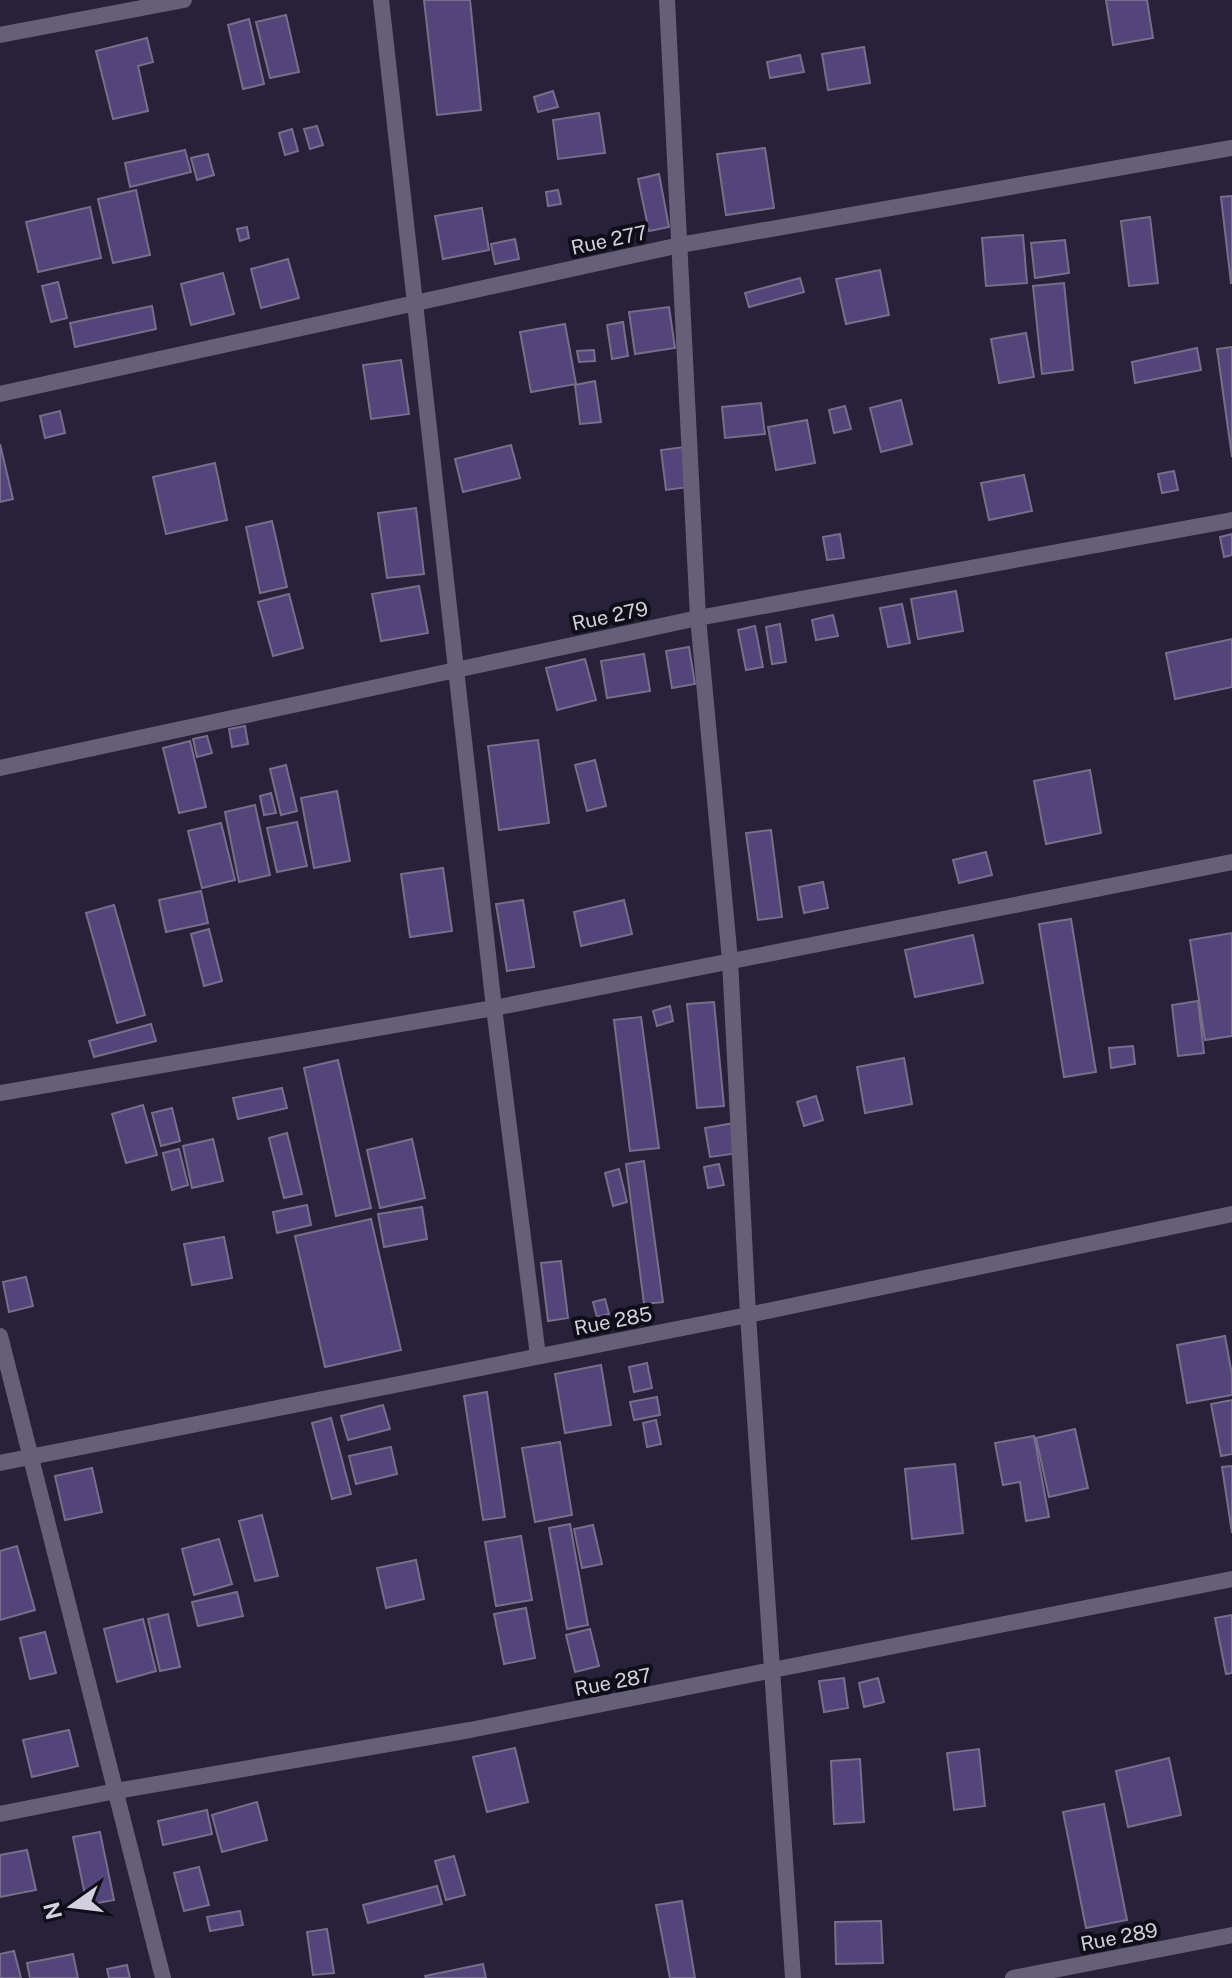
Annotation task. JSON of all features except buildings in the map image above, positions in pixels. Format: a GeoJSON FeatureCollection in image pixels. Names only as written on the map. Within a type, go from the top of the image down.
{"type":"FeatureCollection","features":[{"type":"Feature","properties":{"kind":"street"},"geometry":{"type":"LineString","coordinates":[[0,35],[184,0]]}},
{"type":"Feature","properties":{"kind":"street"},"geometry":{"type":"LineString","coordinates":[[381,0],[494,1008],[538,1356]]}},
{"type":"Feature","properties":{"kind":"street"},"geometry":{"type":"LineString","coordinates":[[667,0],[698,618],[730,960],[748,1315],[793,1978]]}},
{"type":"Feature","properties":{"kind":"street","name":"Rue 277"},"geometry":{"type":"LineString","coordinates":[[0,394],[680,245],[1232,148]]}},
{"type":"Feature","properties":{"kind":"street","name":"Rue 279"},"geometry":{"type":"LineString","coordinates":[[0,768],[698,618],[1232,520]]}},
{"type":"Feature","properties":{"kind":"street"},"geometry":{"type":"LineString","coordinates":[[0,1093],[494,1008],[1232,862]]}},
{"type":"Feature","properties":{"kind":"street","name":"Rue 285"},"geometry":{"type":"LineString","coordinates":[[0,1463],[748,1315],[1232,1214]]}},
{"type":"Feature","properties":{"kind":"street"},"geometry":{"type":"LineString","coordinates":[[0,1336],[163,1978]]}},
{"type":"Feature","properties":{"kind":"street","name":"Rue 287"},"geometry":{"type":"LineString","coordinates":[[0,1814],[470,1730],[1232,1579]]}},
{"type":"Feature","properties":{"kind":"street","name":"Rue 289"},"geometry":{"type":"LineString","coordinates":[[1013,1978],[1232,1935]]}}]}
